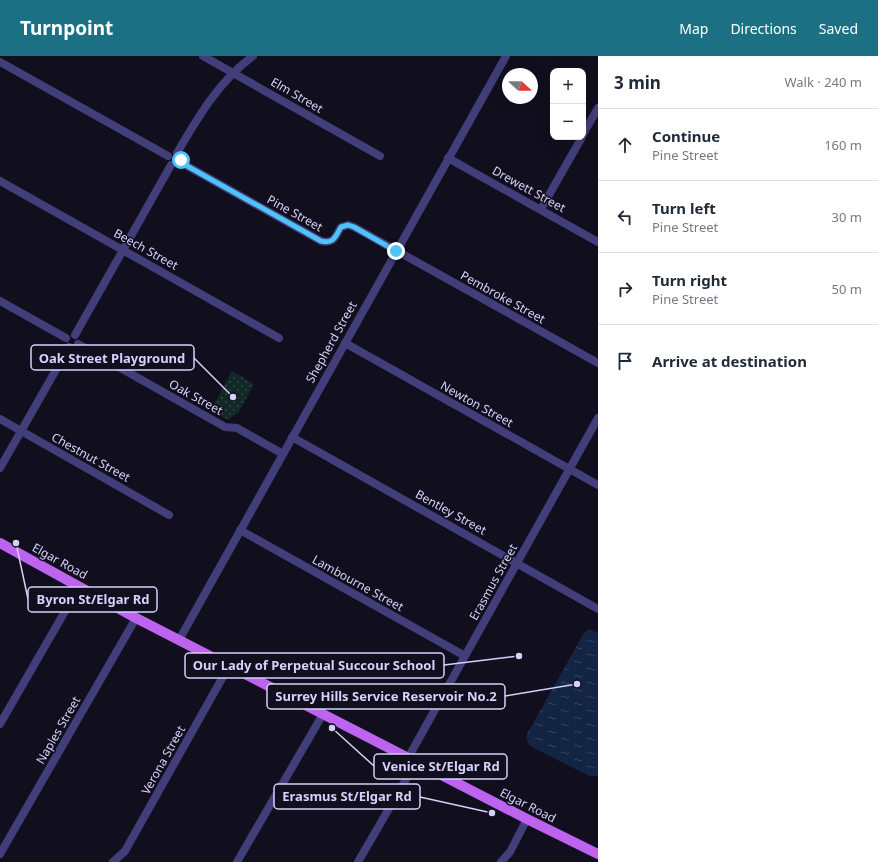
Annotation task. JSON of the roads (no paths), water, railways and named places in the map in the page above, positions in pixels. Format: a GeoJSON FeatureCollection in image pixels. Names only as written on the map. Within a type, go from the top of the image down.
{"type":"FeatureCollection","features":[{"type":"Feature","properties":{"kind":"main road","name":"Elgar Road"},"geometry":{"type":"LineString","coordinates":[[0,543],[136,618],[598,854]]}},
{"type":"Feature","properties":{"kind":"street","name":"Elm Street"},"geometry":{"type":"LineString","coordinates":[[203,56],[380,156]]}},
{"type":"Feature","properties":{"kind":"street"},"geometry":{"type":"LineString","coordinates":[[177,153],[213,95],[244,62],[253,56]]}},
{"type":"Feature","properties":{"kind":"street","name":"Shepherd Street"},"geometry":{"type":"LineString","coordinates":[[179,640],[506,56]]}},
{"type":"Feature","properties":{"kind":"street"},"geometry":{"type":"LineString","coordinates":[[0,62],[168,156]]}},
{"type":"Feature","properties":{"kind":"street"},"geometry":{"type":"LineString","coordinates":[[586,129],[598,108]]}},
{"type":"Feature","properties":{"kind":"street"},"geometry":{"type":"LineString","coordinates":[[541,209],[580,140]]}},
{"type":"Feature","properties":{"kind":"street"},"geometry":{"type":"LineString","coordinates":[[168,156],[173,152],[177,153]]}},
{"type":"Feature","properties":{"kind":"street"},"geometry":{"type":"LineString","coordinates":[[171,165],[175,166],[180,162],[180,156],[177,153]]}},
{"type":"Feature","properties":{"kind":"street"},"geometry":{"type":"LineString","coordinates":[[168,156],[169,164],[171,165]]}},
{"type":"Feature","properties":{"kind":"street","name":"Drewett Street"},"geometry":{"type":"LineString","coordinates":[[448,158],[598,242]]}},
{"type":"Feature","properties":{"kind":"street","name":"Pine Street"},"geometry":{"type":"LineString","coordinates":[[180,162],[321,241],[328,242],[334,239],[341,227],[348,225],[396,251]]}},
{"type":"Feature","properties":{"kind":"street"},"geometry":{"type":"LineString","coordinates":[[75,335],[171,165]]}},
{"type":"Feature","properties":{"kind":"street","name":"Beech Street"},"geometry":{"type":"LineString","coordinates":[[0,181],[279,338]]}},
{"type":"Feature","properties":{"kind":"street","name":"Pembroke Street"},"geometry":{"type":"LineString","coordinates":[[396,251],[598,363]]}},
{"type":"Feature","properties":{"kind":"street"},"geometry":{"type":"LineString","coordinates":[[0,301],[66,338]]}},
{"type":"Feature","properties":{"kind":"street"},"geometry":{"type":"LineString","coordinates":[[66,338],[69,335],[75,335]]}},
{"type":"Feature","properties":{"kind":"street"},"geometry":{"type":"LineString","coordinates":[[69,347],[73,348],[78,344],[78,339],[75,335]]}},
{"type":"Feature","properties":{"kind":"street"},"geometry":{"type":"LineString","coordinates":[[66,338],[65,342],[69,347]]}},
{"type":"Feature","properties":{"kind":"street","name":"Newton Street"},"geometry":{"type":"LineString","coordinates":[[345,343],[598,485]]}},
{"type":"Feature","properties":{"kind":"street","name":"Oak Street"},"geometry":{"type":"LineString","coordinates":[[78,344],[225,427],[237,428],[283,454]]}},
{"type":"Feature","properties":{"kind":"street"},"geometry":{"type":"LineString","coordinates":[[0,468],[69,347]]}},
{"type":"Feature","properties":{"kind":"street","name":"Erasmus Street"},"geometry":{"type":"LineString","coordinates":[[358,862],[465,656],[598,418]]}},
{"type":"Feature","properties":{"kind":"street","name":"Chestnut Street"},"geometry":{"type":"LineString","coordinates":[[0,419],[169,515]]}},
{"type":"Feature","properties":{"kind":"street","name":"Bentley Street"},"geometry":{"type":"LineString","coordinates":[[292,436],[598,609]]}},
{"type":"Feature","properties":{"kind":"street","name":"Lambourne Street"},"geometry":{"type":"LineString","coordinates":[[240,530],[465,656]]}},
{"type":"Feature","properties":{"kind":"street"},"geometry":{"type":"LineString","coordinates":[[0,724],[79,587]]}},
{"type":"Feature","properties":{"kind":"street","name":"Naples Street"},"geometry":{"type":"LineString","coordinates":[[0,854],[136,618]]}},
{"type":"Feature","properties":{"kind":"street","name":"Verona Street"},"geometry":{"type":"LineString","coordinates":[[113,862],[125,851],[229,666]]}},
{"type":"Feature","properties":{"kind":"street"},"geometry":{"type":"LineString","coordinates":[[237,862],[323,714]]}},
{"type":"Feature","properties":{"kind":"street"},"geometry":{"type":"LineString","coordinates":[[501,862],[510,852],[527,819]]}},
{"type":"Feature","properties":{"kind":"water"},"geometry":{"type":"Polygon","coordinates":[[[589,629],[598,633],[598,776],[589,776],[530,746],[527,740],[527,734],[584,633],[589,629]]]}},
{"type":"Feature","properties":{"kind":"place","name":"Oak Street Playground"},"geometry":{"type":"Point","coordinates":[233,397]}},
{"type":"Feature","properties":{"kind":"place","name":"Byron St/Elgar Rd"},"geometry":{"type":"Point","coordinates":[16,543]}},
{"type":"Feature","properties":{"kind":"place","name":"Our Lady of Perpetual Succour School"},"geometry":{"type":"Point","coordinates":[519,656]}},
{"type":"Feature","properties":{"kind":"place","name":"Surrey Hills Service Reservoir No.2"},"geometry":{"type":"Point","coordinates":[577,684]}},
{"type":"Feature","properties":{"kind":"place","name":"Venice St/Elgar Rd"},"geometry":{"type":"Point","coordinates":[332,728]}},
{"type":"Feature","properties":{"kind":"place","name":"Erasmus St/Elgar Rd"},"geometry":{"type":"Point","coordinates":[492,813]}}]}
